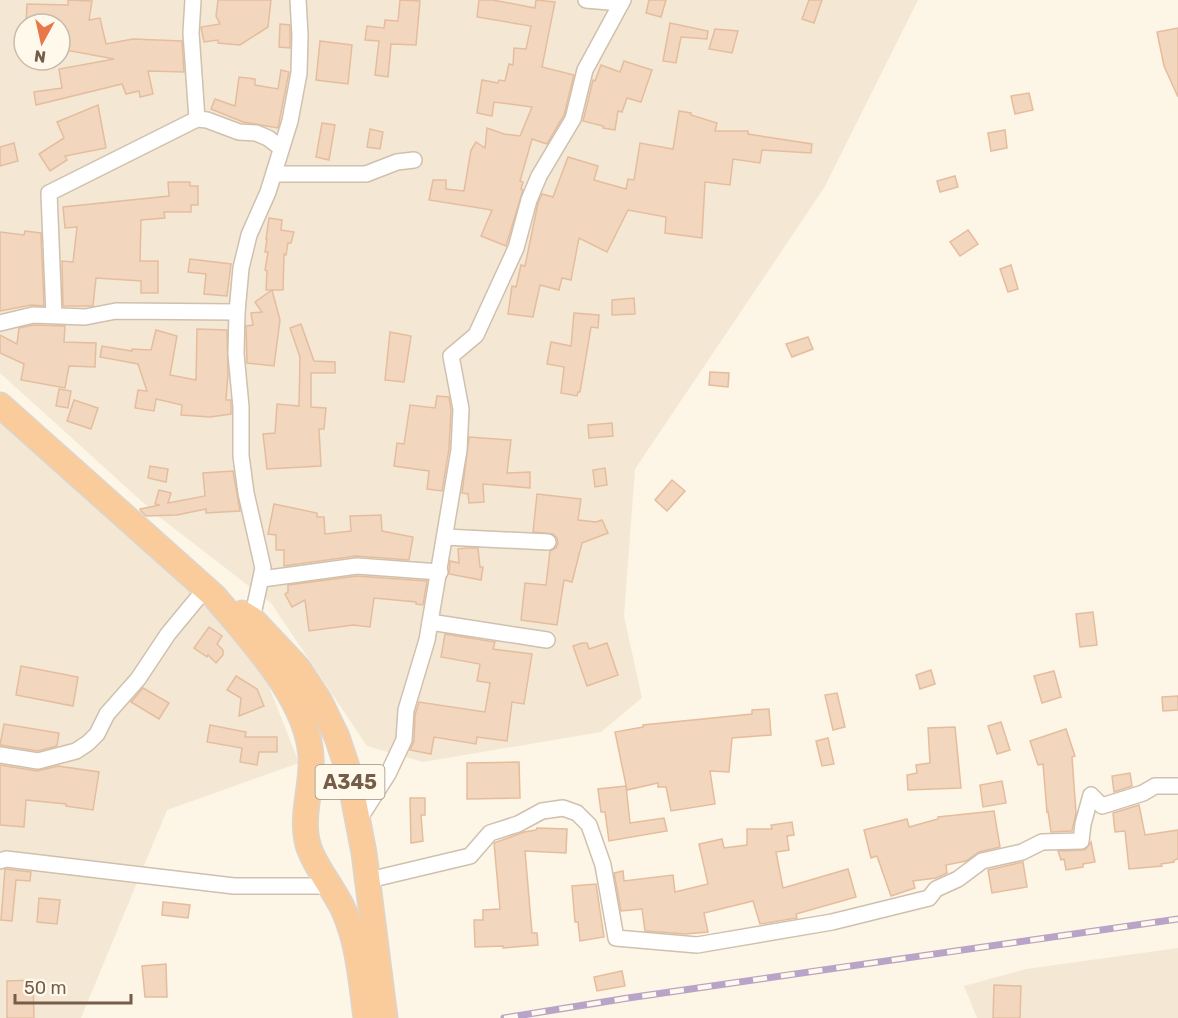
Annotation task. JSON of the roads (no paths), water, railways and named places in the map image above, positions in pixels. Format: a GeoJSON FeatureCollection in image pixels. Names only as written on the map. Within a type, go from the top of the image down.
{"type":"FeatureCollection","features":[{"type":"Feature","properties":{"kind":"highway","name":"A345"},"geometry":{"type":"LineString","coordinates":[[0,405],[210,592],[252,619],[298,668],[319,700],[337,737],[348,770],[369,880],[385,1018]]}},
{"type":"Feature","properties":{"kind":"highway","name":"A345"},"geometry":{"type":"LineString","coordinates":[[210,592],[269,665],[298,711],[307,735],[311,757],[305,830],[309,847],[344,911],[352,933],[366,1018]]}},
{"type":"Feature","properties":{"kind":"street"},"geometry":{"type":"LineString","coordinates":[[193,0],[191,33],[197,119]]}},
{"type":"Feature","properties":{"kind":"street"},"geometry":{"type":"LineString","coordinates":[[252,619],[263,568],[246,493],[241,456],[241,407],[236,354],[237,312],[241,268],[249,235],[274,174],[290,122],[299,73],[298,0]]}},
{"type":"Feature","properties":{"kind":"street"},"geometry":{"type":"LineString","coordinates":[[358,821],[388,774],[404,740],[406,710],[427,640],[459,450],[461,409],[451,356],[476,335],[516,248],[529,200],[539,176],[573,119],[585,70],[622,2],[586,0]]}},
{"type":"Feature","properties":{"kind":"street"},"geometry":{"type":"LineString","coordinates":[[54,315],[49,193],[197,119],[207,120],[239,132],[256,133],[268,138],[281,148]]}},
{"type":"Feature","properties":{"kind":"street"},"geometry":{"type":"LineString","coordinates":[[274,174],[366,174],[397,162],[414,160]]}},
{"type":"Feature","properties":{"kind":"street"},"geometry":{"type":"LineString","coordinates":[[0,323],[33,315],[85,317],[116,311],[237,312]]}},
{"type":"Feature","properties":{"kind":"street"},"geometry":{"type":"LineString","coordinates":[[445,537],[548,542]]}},
{"type":"Feature","properties":{"kind":"street"},"geometry":{"type":"LineString","coordinates":[[262,579],[357,566],[440,572]]}},
{"type":"Feature","properties":{"kind":"street"},"geometry":{"type":"LineString","coordinates":[[0,755],[38,760],[76,751],[88,743],[97,734],[107,714],[138,679],[168,634],[210,592]]}},
{"type":"Feature","properties":{"kind":"street"},"geometry":{"type":"LineString","coordinates":[[430,622],[547,639]]}},
{"type":"Feature","properties":{"kind":"street"},"geometry":{"type":"LineString","coordinates":[[369,880],[470,856],[490,832],[518,824],[542,811],[563,808],[577,813],[589,825],[603,865],[616,938],[697,945],[832,922],[929,898],[936,889],[958,879],[982,861],[1022,852],[1042,842],[1080,841],[1091,795],[1102,806],[1143,793],[1155,786],[1178,786]]}},
{"type":"Feature","properties":{"kind":"street"},"geometry":{"type":"LineString","coordinates":[[0,861],[6,859],[234,886],[331,886]]}},
{"type":"Feature","properties":{"kind":"railway"},"geometry":{"type":"LineString","coordinates":[[504,1018],[1178,919]]}}]}
